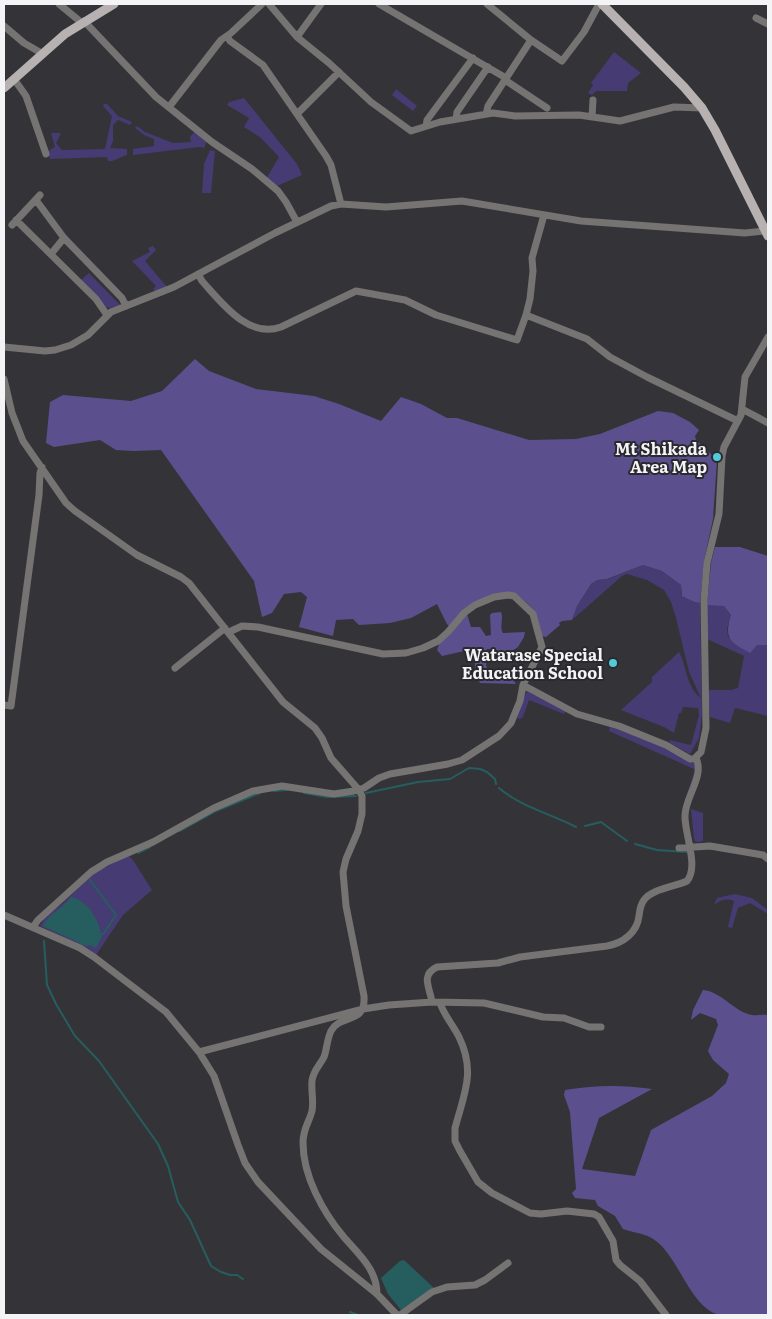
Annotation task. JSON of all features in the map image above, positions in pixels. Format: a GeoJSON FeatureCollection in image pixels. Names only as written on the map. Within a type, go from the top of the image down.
{"type":"FeatureCollection","features":[{"type":"Feature","properties":{"kind":"main road"},"geometry":{"type":"LineString","coordinates":[[4,88],[58,40],[83,22],[114,4]]}},
{"type":"Feature","properties":{"kind":"main road"},"geometry":{"type":"LineString","coordinates":[[600,4],[684,87],[702,108],[767,233]]}},
{"type":"Feature","properties":{"kind":"street"},"geometry":{"type":"LineString","coordinates":[[59,4],[83,22],[169,108],[278,191],[297,222]]}},
{"type":"Feature","properties":{"kind":"street"},"geometry":{"type":"LineString","coordinates":[[169,108],[221,40],[262,4]]}},
{"type":"Feature","properties":{"kind":"street"},"geometry":{"type":"LineString","coordinates":[[269,4],[297,37],[371,102],[407,129],[413,131],[456,119],[486,114],[515,116],[559,115],[620,121],[674,107],[702,108]]}},
{"type":"Feature","properties":{"kind":"street"},"geometry":{"type":"LineString","coordinates":[[297,37],[321,4]]}},
{"type":"Feature","properties":{"kind":"street"},"geometry":{"type":"LineString","coordinates":[[379,4],[488,67],[547,108]]}},
{"type":"Feature","properties":{"kind":"street"},"geometry":{"type":"LineString","coordinates":[[487,4],[531,40],[562,61],[584,32],[600,4]]}},
{"type":"Feature","properties":{"kind":"street"},"geometry":{"type":"LineString","coordinates":[[756,18],[768,24]]}},
{"type":"Feature","properties":{"kind":"street"},"geometry":{"type":"LineString","coordinates":[[4,26],[43,54]]}},
{"type":"Feature","properties":{"kind":"street"},"geometry":{"type":"LineString","coordinates":[[227,36],[230,41],[263,65],[329,160],[341,204]]}},
{"type":"Feature","properties":{"kind":"street"},"geometry":{"type":"LineString","coordinates":[[486,114],[486,109],[531,40]]}},
{"type":"Feature","properties":{"kind":"street"},"geometry":{"type":"LineString","coordinates":[[426,126],[427,120],[473,58]]}},
{"type":"Feature","properties":{"kind":"street"},"geometry":{"type":"LineString","coordinates":[[456,119],[457,112],[488,67]]}},
{"type":"Feature","properties":{"kind":"street"},"geometry":{"type":"LineString","coordinates":[[297,114],[339,72]]}},
{"type":"Feature","properties":{"kind":"street"},"geometry":{"type":"LineString","coordinates":[[14,79],[26,96],[46,154]]}},
{"type":"Feature","properties":{"kind":"street"},"geometry":{"type":"LineString","coordinates":[[592,117],[593,100]]}},
{"type":"Feature","properties":{"kind":"street"},"geometry":{"type":"LineString","coordinates":[[107,315],[96,299],[51,254],[14,222],[38,197],[64,238],[122,298],[126,306]]}},
{"type":"Feature","properties":{"kind":"street"},"geometry":{"type":"LineString","coordinates":[[4,347],[46,351],[63,348],[82,339],[107,315],[174,287],[297,222],[331,206],[341,204],[386,207],[462,201],[606,224],[767,233]]}},
{"type":"Feature","properties":{"kind":"street"},"geometry":{"type":"LineString","coordinates":[[198,274],[202,281],[236,316],[254,326],[270,330],[356,291],[405,300],[436,315],[517,340],[526,315],[533,270],[532,258],[544,215]]}},
{"type":"Feature","properties":{"kind":"street"},"geometry":{"type":"LineString","coordinates":[[51,254],[64,238]]}},
{"type":"Feature","properties":{"kind":"street"},"geometry":{"type":"LineString","coordinates":[[526,315],[587,339],[610,357],[738,421]]}},
{"type":"Feature","properties":{"kind":"street"},"geometry":{"type":"LineString","coordinates":[[432,1002],[426,981],[430,971],[437,966],[498,963],[520,957],[607,946],[624,940],[635,929],[639,919],[641,904],[646,898],[690,878],[692,865],[684,815],[699,768],[696,758],[702,747],[706,728],[703,615],[706,571],[719,514],[722,456],[724,447],[738,421],[742,409],[745,377],[768,337]]}},
{"type":"Feature","properties":{"kind":"street"},"geometry":{"type":"LineString","coordinates":[[4,379],[10,406],[20,436],[66,503],[137,555],[189,583],[284,702],[315,728],[331,758],[359,790],[363,800],[362,814],[343,872],[346,906],[364,996],[363,1008],[359,1014],[338,1024],[330,1033],[323,1059],[312,1078],[313,1105],[311,1115],[306,1123],[303,1144],[308,1172],[318,1198],[342,1235],[363,1258],[376,1279],[377,1294]]}},
{"type":"Feature","properties":{"kind":"street"},"geometry":{"type":"LineString","coordinates":[[742,409],[768,423]]}},
{"type":"Feature","properties":{"kind":"street"},"geometry":{"type":"LineString","coordinates":[[4,706],[11,706],[42,467]]}},
{"type":"Feature","properties":{"kind":"street"},"geometry":{"type":"LineString","coordinates":[[33,927],[38,920],[91,872],[107,862],[153,842],[214,808],[253,790],[282,786],[334,794],[359,790],[383,776],[448,764],[468,757],[494,740],[508,726],[516,713],[524,685],[542,647],[542,642],[533,614],[528,607],[512,596],[494,597],[475,605],[464,613],[438,641],[406,653],[383,654],[258,627],[242,626],[227,630],[175,668]]}},
{"type":"Feature","properties":{"kind":"street"},"geometry":{"type":"LineString","coordinates":[[524,685],[577,714],[610,723],[666,745],[690,759],[696,758]]}},
{"type":"Feature","properties":{"kind":"street"},"geometry":{"type":"LineString","coordinates":[[679,848],[720,847],[763,854],[768,859]]}},
{"type":"Feature","properties":{"kind":"street"},"geometry":{"type":"LineString","coordinates":[[4,915],[87,952],[157,1003],[166,1012],[200,1052],[214,1076],[245,1163],[258,1182],[321,1249],[377,1294],[398,1315],[432,1292],[447,1287],[475,1285],[508,1263]]}},
{"type":"Feature","properties":{"kind":"street"},"geometry":{"type":"LineString","coordinates":[[200,1052],[205,1049],[363,1008],[432,1002],[484,1003],[544,1018],[561,1017],[589,1027],[601,1027]]}},
{"type":"Feature","properties":{"kind":"street"},"geometry":{"type":"LineString","coordinates":[[440,1003],[459,1037],[468,1065],[468,1078],[455,1128],[455,1135],[457,1146],[475,1177],[482,1186],[492,1193],[530,1213],[541,1214],[567,1211],[594,1214],[599,1217],[613,1241],[616,1260],[640,1281],[666,1315]]}},
{"type":"Feature","properties":{"kind":"shaded area"},"geometry":{"type":"Polygon","coordinates":[[[614,52],[641,73],[628,83],[627,91],[596,91],[592,95],[588,93],[593,85],[591,83],[614,52]]]}},
{"type":"Feature","properties":{"kind":"shaded area"},"geometry":{"type":"Polygon","coordinates":[[[396,89],[417,106],[413,111],[392,95],[396,89]]]}},
{"type":"Feature","properties":{"kind":"shaded area"},"geometry":{"type":"Polygon","coordinates":[[[244,98],[297,164],[302,175],[277,186],[266,179],[279,157],[261,138],[244,127],[249,118],[227,105],[229,102],[244,98]]]}},
{"type":"Feature","properties":{"kind":"shaded area"},"geometry":{"type":"Polygon","coordinates":[[[107,104],[118,116],[132,122],[130,125],[118,120],[113,125],[113,141],[110,148],[127,149],[127,155],[112,161],[108,161],[107,157],[50,159],[48,151],[55,147],[51,133],[61,133],[56,143],[62,150],[105,149],[112,116],[103,106],[107,104]]]}},
{"type":"Feature","properties":{"kind":"shaded area"},"geometry":{"type":"Polygon","coordinates":[[[137,126],[145,132],[173,143],[191,142],[190,137],[195,131],[207,141],[204,148],[133,155],[133,149],[154,146],[154,139],[144,135],[135,128],[137,126]]]}},
{"type":"Feature","properties":{"kind":"shaded area"},"geometry":{"type":"Polygon","coordinates":[[[210,150],[215,151],[211,193],[202,193],[204,164],[210,150]]]}},
{"type":"Feature","properties":{"kind":"shaded area"},"geometry":{"type":"Polygon","coordinates":[[[153,246],[156,250],[145,261],[167,287],[156,292],[153,289],[156,286],[132,261],[150,252],[148,248],[153,246]]]}},
{"type":"Feature","properties":{"kind":"shaded area"},"geometry":{"type":"Polygon","coordinates":[[[89,273],[120,305],[110,308],[106,307],[81,280],[89,273]]]}},
{"type":"Feature","properties":{"kind":"shaded area"},"geometry":{"type":"Polygon","coordinates":[[[195,359],[209,371],[256,389],[314,396],[381,421],[401,397],[421,404],[447,418],[457,418],[529,440],[576,439],[600,434],[658,411],[673,413],[690,422],[699,430],[695,436],[696,440],[717,460],[713,519],[704,561],[700,603],[682,596],[681,585],[662,571],[643,565],[607,579],[597,580],[591,584],[577,606],[572,620],[562,621],[546,637],[542,636],[534,612],[516,594],[488,596],[467,614],[471,627],[480,627],[486,636],[491,635],[490,615],[501,612],[501,628],[503,633],[525,632],[518,647],[509,653],[506,662],[498,662],[494,658],[492,649],[487,649],[486,665],[488,671],[506,674],[514,670],[517,672],[512,678],[516,684],[480,683],[476,677],[474,651],[469,650],[442,656],[437,650],[439,644],[453,630],[447,624],[437,604],[411,618],[390,623],[359,625],[353,619],[336,620],[333,636],[299,627],[307,597],[301,592],[284,594],[272,613],[262,617],[254,581],[161,450],[116,450],[100,440],[54,447],[46,443],[50,402],[63,395],[131,401],[162,391],[195,359]]]}},
{"type":"Feature","properties":{"kind":"shaded area"},"geometry":{"type":"Polygon","coordinates":[[[715,547],[740,547],[768,556],[768,645],[757,645],[750,653],[737,646],[730,638],[728,629],[731,615],[724,606],[707,605],[711,563],[715,547]]]}},
{"type":"Feature","properties":{"kind":"shaded area"},"geometry":{"type":"Polygon","coordinates":[[[643,565],[662,571],[681,585],[681,594],[693,602],[700,603],[702,714],[699,738],[690,754],[670,743],[669,740],[691,745],[699,715],[698,708],[683,707],[681,713],[679,713],[674,733],[664,727],[621,710],[652,682],[652,677],[679,652],[692,688],[701,698],[689,672],[676,618],[671,602],[664,590],[647,580],[627,574],[622,576],[572,620],[577,606],[591,584],[597,580],[608,579],[643,565]]]}},
{"type":"Feature","properties":{"kind":"shaded area"},"geometry":{"type":"Polygon","coordinates":[[[716,604],[724,606],[731,615],[727,629],[728,637],[757,645],[768,645],[768,716],[735,708],[730,723],[710,717],[708,690],[731,690],[738,688],[744,656],[707,639],[707,605],[716,604]]]}},
{"type":"Feature","properties":{"kind":"shaded area"},"geometry":{"type":"Polygon","coordinates":[[[527,691],[566,711],[564,714],[529,700],[523,717],[517,718],[527,691]]]}},
{"type":"Feature","properties":{"kind":"shaded area"},"geometry":{"type":"Polygon","coordinates":[[[610,726],[665,747],[696,765],[697,769],[683,806],[695,770],[609,731],[610,726]]]}},
{"type":"Feature","properties":{"kind":"shaded area"},"geometry":{"type":"Polygon","coordinates":[[[691,809],[703,813],[703,841],[695,841],[691,809]]]}},
{"type":"Feature","properties":{"kind":"shaded area"},"geometry":{"type":"Polygon","coordinates":[[[128,855],[152,890],[123,915],[96,955],[89,949],[40,926],[45,917],[62,904],[93,874],[128,855]]]}},
{"type":"Feature","properties":{"kind":"shaded area"},"geometry":{"type":"Polygon","coordinates":[[[735,894],[752,898],[768,910],[768,914],[750,903],[738,908],[732,928],[728,927],[734,901],[724,900],[714,905],[717,898],[735,894]]]}},
{"type":"Feature","properties":{"kind":"shaded area"},"geometry":{"type":"Polygon","coordinates":[[[703,990],[716,994],[745,1013],[768,1015],[768,1315],[733,1316],[721,1315],[711,1311],[694,1294],[672,1259],[656,1241],[644,1235],[623,1229],[615,1216],[598,1206],[595,1200],[575,1198],[572,1193],[576,1189],[570,1112],[564,1095],[565,1090],[609,1086],[652,1089],[599,1118],[582,1169],[635,1176],[651,1130],[712,1096],[726,1083],[729,1074],[713,1060],[708,1051],[718,1025],[716,1019],[700,1013],[691,1020],[693,1010],[703,990]]]}},
{"type":"Feature","properties":{"kind":"water"},"geometry":{"type":"Polygon","coordinates":[[[71,897],[78,899],[88,907],[98,923],[102,936],[96,948],[90,945],[86,946],[43,926],[71,897]]]}},
{"type":"Feature","properties":{"kind":"water"},"geometry":{"type":"Polygon","coordinates":[[[404,1260],[434,1288],[401,1310],[388,1294],[381,1278],[400,1261],[404,1260]]]}},
{"type":"Feature","properties":{"kind":"waterway"},"geometry":{"type":"LineString","coordinates":[[366,793],[418,782],[450,779],[469,768],[487,772],[495,779],[496,784]]}},
{"type":"Feature","properties":{"kind":"waterway"},"geometry":{"type":"LineString","coordinates":[[499,788],[526,805],[576,827]]}},
{"type":"Feature","properties":{"kind":"waterway"},"geometry":{"type":"LineString","coordinates":[[274,791],[287,790]]}},
{"type":"Feature","properties":{"kind":"waterway"},"geometry":{"type":"LineString","coordinates":[[180,831],[216,811],[260,793]]}},
{"type":"Feature","properties":{"kind":"waterway"},"geometry":{"type":"LineString","coordinates":[[304,793],[327,797],[356,796]]}},
{"type":"Feature","properties":{"kind":"waterway"},"geometry":{"type":"LineString","coordinates":[[585,826],[601,822],[627,841]]}},
{"type":"Feature","properties":{"kind":"waterway"},"geometry":{"type":"LineString","coordinates":[[635,844],[657,850],[687,852]]}},
{"type":"Feature","properties":{"kind":"waterway"},"geometry":{"type":"LineString","coordinates":[[138,853],[150,847]]}},
{"type":"Feature","properties":{"kind":"waterway"},"geometry":{"type":"LineString","coordinates":[[90,880],[116,915],[104,933],[100,935]]}},
{"type":"Feature","properties":{"kind":"waterway"},"geometry":{"type":"LineString","coordinates":[[44,941],[47,985],[56,1004],[75,1036],[99,1061],[158,1144],[168,1166],[178,1202],[190,1220],[211,1266],[221,1272],[237,1275],[243,1279]]}},
{"type":"Feature","properties":{"kind":"waterway"},"geometry":{"type":"LineString","coordinates":[[350,1312],[358,1315]]}},
{"type":"Feature","properties":{"kind":"place","name":"Mt Shikada Area Map"},"geometry":{"type":"Point","coordinates":[717,457]}},
{"type":"Feature","properties":{"kind":"place","name":"Watarase Special Education School"},"geometry":{"type":"Point","coordinates":[613,663]}}]}
